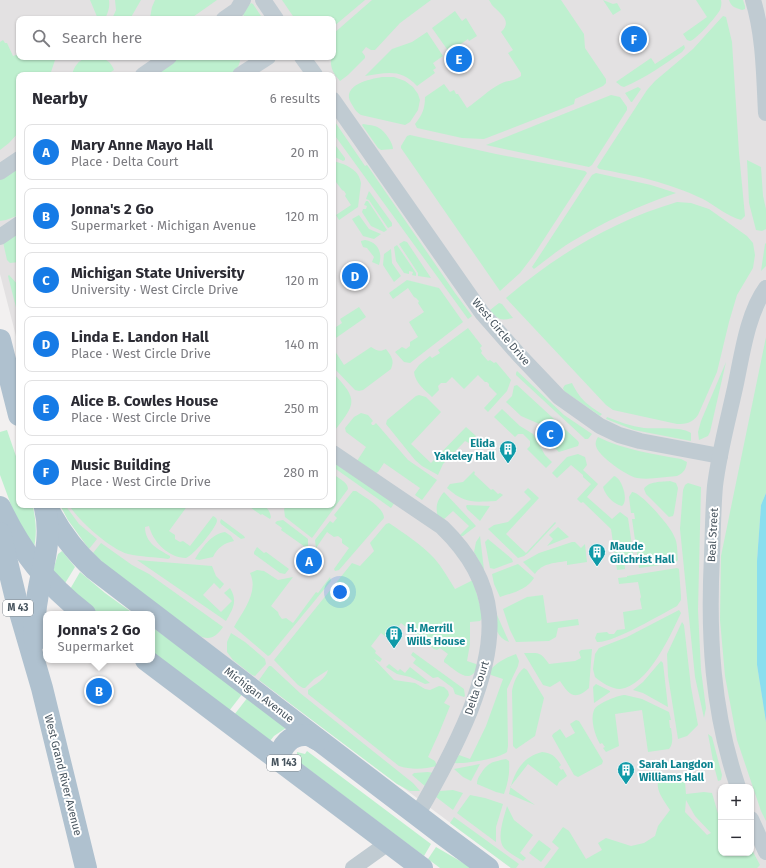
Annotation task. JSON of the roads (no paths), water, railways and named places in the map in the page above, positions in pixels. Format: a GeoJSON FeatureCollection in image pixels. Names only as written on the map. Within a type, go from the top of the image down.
{"type":"FeatureCollection","features":[{"type":"Feature","properties":{"kind":"main road"},"geometry":{"type":"LineString","coordinates":[[0,340],[16,403]]}},
{"type":"Feature","properties":{"kind":"main road"},"geometry":{"type":"LineString","coordinates":[[0,507],[18,540],[42,574],[63,597],[81,611]]}},
{"type":"Feature","properties":{"kind":"main road","name":"West Grand River Avenue"},"geometry":{"type":"LineString","coordinates":[[40,682],[36,648],[35,619],[36,601],[46,550],[47,536],[45,508]]}},
{"type":"Feature","properties":{"kind":"main road","name":"Michigan Avenue"},"geometry":{"type":"LineString","coordinates":[[47,508],[64,536],[78,554],[94,569],[149,611]]}},
{"type":"Feature","properties":{"kind":"main road","name":"West Grand River Avenue"},"geometry":{"type":"LineString","coordinates":[[0,533],[16,599],[40,682],[86,868]]}},
{"type":"Feature","properties":{"kind":"main road","name":"Michigan Avenue"},"geometry":{"type":"LineString","coordinates":[[155,616],[488,868]]}},
{"type":"Feature","properties":{"kind":"main road","name":"M 143"},"geometry":{"type":"LineString","coordinates":[[150,663],[422,868]]}},
{"type":"Feature","properties":{"kind":"main road"},"geometry":{"type":"LineString","coordinates":[[279,759],[283,747],[293,738],[305,734],[318,740]]}},
{"type":"Feature","properties":{"kind":"street"},"geometry":{"type":"LineString","coordinates":[[228,16],[237,10],[243,0]]}},
{"type":"Feature","properties":{"kind":"street"},"geometry":{"type":"LineString","coordinates":[[263,0],[274,16]]}},
{"type":"Feature","properties":{"kind":"street"},"geometry":{"type":"LineString","coordinates":[[753,0],[762,41],[766,113]]}},
{"type":"Feature","properties":{"kind":"street"},"geometry":{"type":"LineString","coordinates":[[147,72],[165,60]]}},
{"type":"Feature","properties":{"kind":"street"},"geometry":{"type":"LineString","coordinates":[[245,72],[263,60]]}},
{"type":"Feature","properties":{"kind":"street"},"geometry":{"type":"LineString","coordinates":[[304,60],[313,72]]}},
{"type":"Feature","properties":{"kind":"street","name":"West Circle Drive"},"geometry":{"type":"LineString","coordinates":[[336,104],[482,313],[518,355],[559,397],[600,426],[619,435],[640,441],[720,456]]}},
{"type":"Feature","properties":{"kind":"street"},"geometry":{"type":"LineString","coordinates":[[0,172],[16,161]]}},
{"type":"Feature","properties":{"kind":"street"},"geometry":{"type":"LineString","coordinates":[[0,237],[16,226]]}},
{"type":"Feature","properties":{"kind":"street","name":"Beal Street"},"geometry":{"type":"LineString","coordinates":[[737,784],[722,731],[712,664],[710,623],[715,485],[747,335],[755,310],[766,288]]}},
{"type":"Feature","properties":{"kind":"street","name":"Delta Court"},"geometry":{"type":"LineString","coordinates":[[336,454],[442,527],[462,548],[470,560],[478,575],[484,592],[490,630],[484,673],[462,730],[444,769],[417,815]]}},
{"type":"Feature","properties":{"kind":"street"},"geometry":{"type":"LineString","coordinates":[[751,820],[766,852]]}},
{"type":"Feature","properties":{"kind":"street"},"geometry":{"type":"LineString","coordinates":[[353,868],[388,843]]}},
{"type":"Feature","properties":{"kind":"water"},"geometry":{"type":"Polygon","coordinates":[[[766,493],[766,722],[757,665],[757,561],[761,505],[766,493]]]}},
{"type":"Feature","properties":{"kind":"place","name":"Music Building"},"geometry":{"type":"Point","coordinates":[634,39]}},
{"type":"Feature","properties":{"kind":"place","name":"Alice B. Cowles House"},"geometry":{"type":"Point","coordinates":[459,59]}},
{"type":"Feature","properties":{"kind":"place","name":"Linda E. Landon Hall"},"geometry":{"type":"Point","coordinates":[355,276]}},
{"type":"Feature","properties":{"kind":"place","name":"Michigan State University"},"geometry":{"type":"Point","coordinates":[550,434]}},
{"type":"Feature","properties":{"kind":"place","name":"Elida Yakeley Hall"},"geometry":{"type":"Point","coordinates":[508,464]}},
{"type":"Feature","properties":{"kind":"place","name":"Mary Anne Mayo Hall"},"geometry":{"type":"Point","coordinates":[309,561]}},
{"type":"Feature","properties":{"kind":"place","name":"Maude Gilchrist Hall"},"geometry":{"type":"Point","coordinates":[597,567]}},
{"type":"Feature","properties":{"kind":"place","name":"H. Merrill Wills House"},"geometry":{"type":"Point","coordinates":[394,649]}},
{"type":"Feature","properties":{"kind":"place","name":"Jonna's 2 Go"},"geometry":{"type":"Point","coordinates":[99,691]}},
{"type":"Feature","properties":{"kind":"place","name":"Sarah Langdon Williams Hall"},"geometry":{"type":"Point","coordinates":[626,785]}}]}
